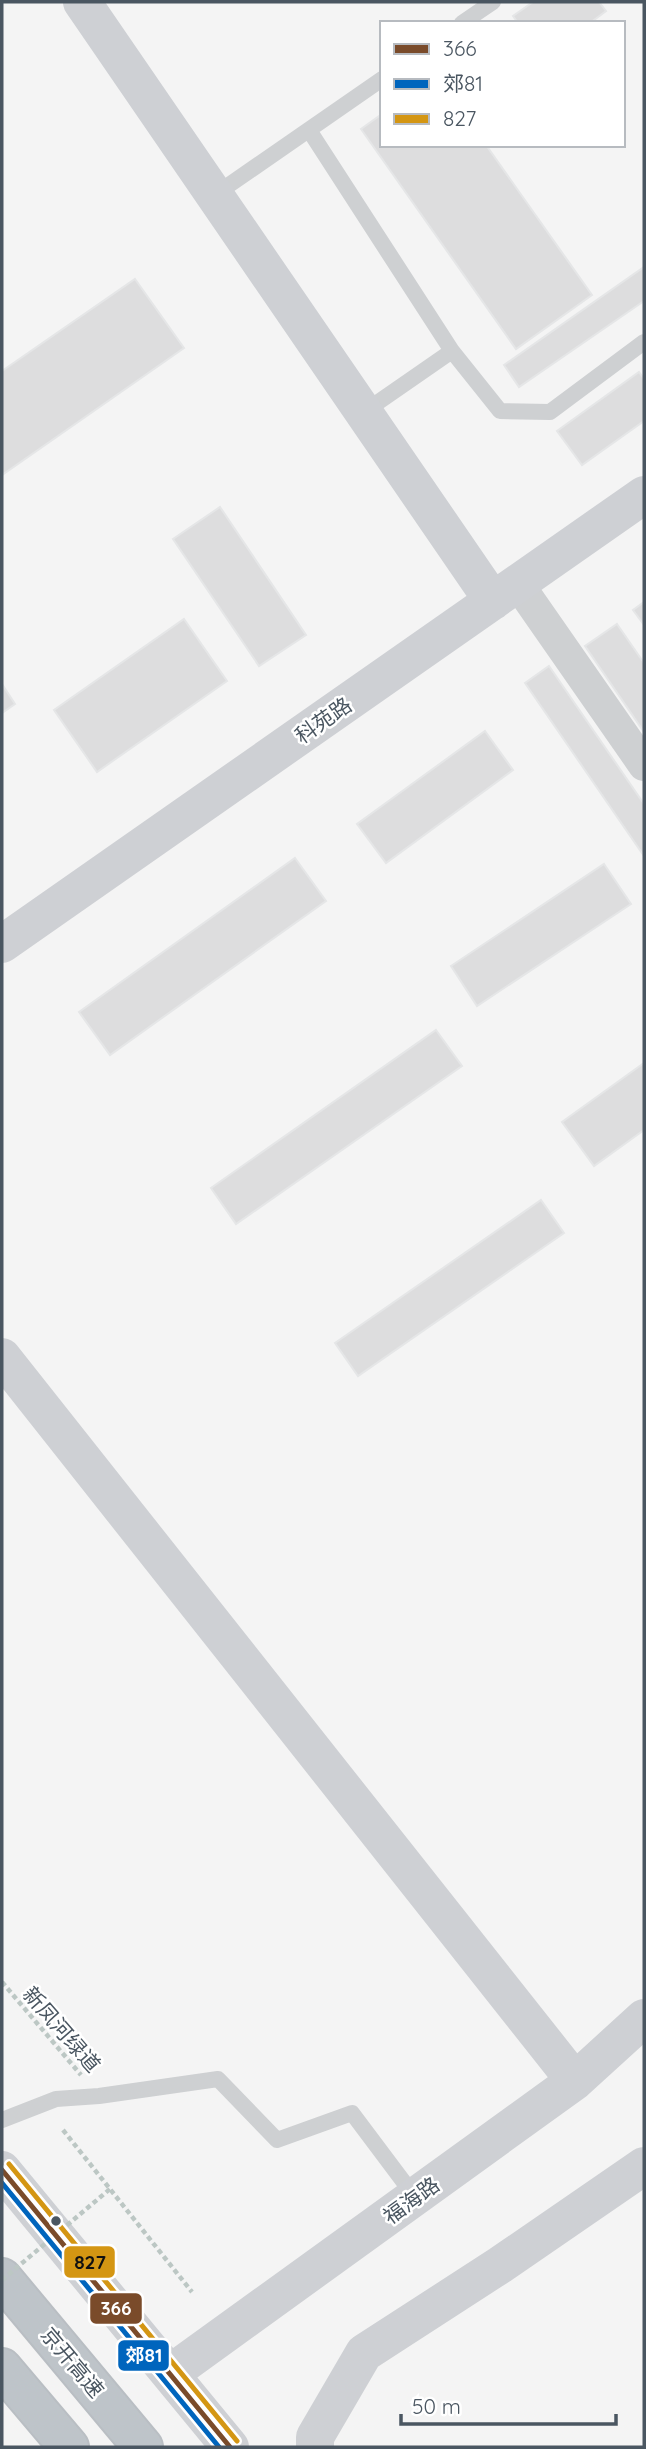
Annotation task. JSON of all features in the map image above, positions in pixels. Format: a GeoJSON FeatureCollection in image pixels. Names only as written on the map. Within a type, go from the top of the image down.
{"type":"FeatureCollection","features":[{"type":"Feature","properties":{"kind":"highway","name":"京开高速"},"geometry":{"type":"LineString","coordinates":[[2,2279],[143,2447]]}},
{"type":"Feature","properties":{"kind":"highway"},"geometry":{"type":"LineString","coordinates":[[2,2368],[69,2447]]}},
{"type":"Feature","properties":{"kind":"street"},"geometry":{"type":"LineString","coordinates":[[82,2],[364,412],[644,765]]}},
{"type":"Feature","properties":{"kind":"street","name":"科苑路"},"geometry":{"type":"LineString","coordinates":[[2,944],[644,495]]}},
{"type":"Feature","properties":{"kind":"street"},"geometry":{"type":"LineString","coordinates":[[2,1357],[575,2081]]}},
{"type":"Feature","properties":{"kind":"street","name":"福海路"},"geometry":{"type":"LineString","coordinates":[[171,2373],[575,2081],[644,2018]]}},
{"type":"Feature","properties":{"kind":"street"},"geometry":{"type":"LineString","coordinates":[[315,2447],[315,2437],[363,2353],[500,2265],[644,2165]]}},
{"type":"Feature","properties":{"kind":"street"},"geometry":{"type":"LineString","coordinates":[[2,2170],[230,2447]]}},
{"type":"Feature","properties":{"kind":"lane"},"geometry":{"type":"LineString","coordinates":[[465,21],[492,2]]}},
{"type":"Feature","properties":{"kind":"lane"},"geometry":{"type":"LineString","coordinates":[[216,194],[380,80]]}},
{"type":"Feature","properties":{"kind":"lane"},"geometry":{"type":"LineString","coordinates":[[309,130],[452,351],[500,411],[550,412],[644,342]]}},
{"type":"Feature","properties":{"kind":"lane"},"geometry":{"type":"LineString","coordinates":[[364,412],[452,351]]}},
{"type":"Feature","properties":{"kind":"lane"},"geometry":{"type":"LineString","coordinates":[[2,2120],[56,2099],[99,2096],[218,2079],[277,2140],[352,2113],[415,2197]]}},
{"type":"Feature","properties":{"kind":"path","name":"新凤河绿道"},"geometry":{"type":"LineString","coordinates":[[2,1982],[99,2096]]}},
{"type":"Feature","properties":{"kind":"path"},"geometry":{"type":"LineString","coordinates":[[63,2130],[192,2292]]}},
{"type":"Feature","properties":{"kind":"path"},"geometry":{"type":"LineString","coordinates":[[2,2279],[110,2189]]}},
{"type":"Feature","properties":{"kind":"building"},"geometry":{"type":"Polygon","coordinates":[[[533,2],[599,2],[606,11],[593,21],[517,21],[513,16],[533,2]]]}},
{"type":"Feature","properties":{"kind":"building"},"geometry":{"type":"Polygon","coordinates":[[[380,115],[380,147],[487,147],[592,295],[516,349],[361,129],[380,115]]]}},
{"type":"Feature","properties":{"kind":"building"},"geometry":{"type":"Polygon","coordinates":[[[644,267],[644,301],[519,387],[504,365],[644,267]]]}},
{"type":"Feature","properties":{"kind":"building"},"geometry":{"type":"Polygon","coordinates":[[[135,279],[184,348],[2,475],[2,371],[135,279]]]}},
{"type":"Feature","properties":{"kind":"building"},"geometry":{"type":"Polygon","coordinates":[[[639,372],[644,379],[644,421],[582,465],[557,431],[639,372]]]}},
{"type":"Feature","properties":{"kind":"building"},"geometry":{"type":"Polygon","coordinates":[[[220,507],[306,635],[259,666],[173,539],[220,507]]]}},
{"type":"Feature","properties":{"kind":"building"},"geometry":{"type":"Polygon","coordinates":[[[644,602],[644,625],[633,610],[644,602]]]}},
{"type":"Feature","properties":{"kind":"building"},"geometry":{"type":"Polygon","coordinates":[[[184,619],[227,681],[97,772],[54,710],[184,619]]]}},
{"type":"Feature","properties":{"kind":"building"},"geometry":{"type":"Polygon","coordinates":[[[617,624],[644,663],[644,732],[585,646],[617,624]]]}},
{"type":"Feature","properties":{"kind":"building"},"geometry":{"type":"Polygon","coordinates":[[[549,666],[644,804],[644,856],[525,683],[549,666]]]}},
{"type":"Feature","properties":{"kind":"building"},"geometry":{"type":"Polygon","coordinates":[[[2,684],[15,704],[2,713],[2,684]]]}},
{"type":"Feature","properties":{"kind":"building"},"geometry":{"type":"Polygon","coordinates":[[[485,731],[513,770],[386,863],[357,824],[485,731]]]}},
{"type":"Feature","properties":{"kind":"building"},"geometry":{"type":"Polygon","coordinates":[[[295,858],[326,901],[110,1055],[79,1012],[295,858]]]}},
{"type":"Feature","properties":{"kind":"building"},"geometry":{"type":"Polygon","coordinates":[[[604,864],[631,904],[477,1006],[451,966],[604,864]]]}},
{"type":"Feature","properties":{"kind":"building"},"geometry":{"type":"Polygon","coordinates":[[[436,1030],[462,1066],[236,1224],[211,1188],[436,1030]]]}},
{"type":"Feature","properties":{"kind":"building"},"geometry":{"type":"Polygon","coordinates":[[[644,1063],[644,1130],[594,1166],[562,1122],[644,1063]]]}},
{"type":"Feature","properties":{"kind":"building"},"geometry":{"type":"Polygon","coordinates":[[[541,1200],[564,1233],[358,1376],[335,1343],[541,1200]]]}},
{"type":"Feature","properties":{"kind":"transit line","name":"827"},"geometry":{"type":"LineString","coordinates":[[9,2164],[237,2441]]}},
{"type":"Feature","properties":{"kind":"transit line","name":"366"},"geometry":{"type":"LineString","coordinates":[[2,2170],[230,2447]]}},
{"type":"Feature","properties":{"kind":"transit line","name":"郊81"},"geometry":{"type":"LineString","coordinates":[[2,2183],[219,2447]]}}]}
